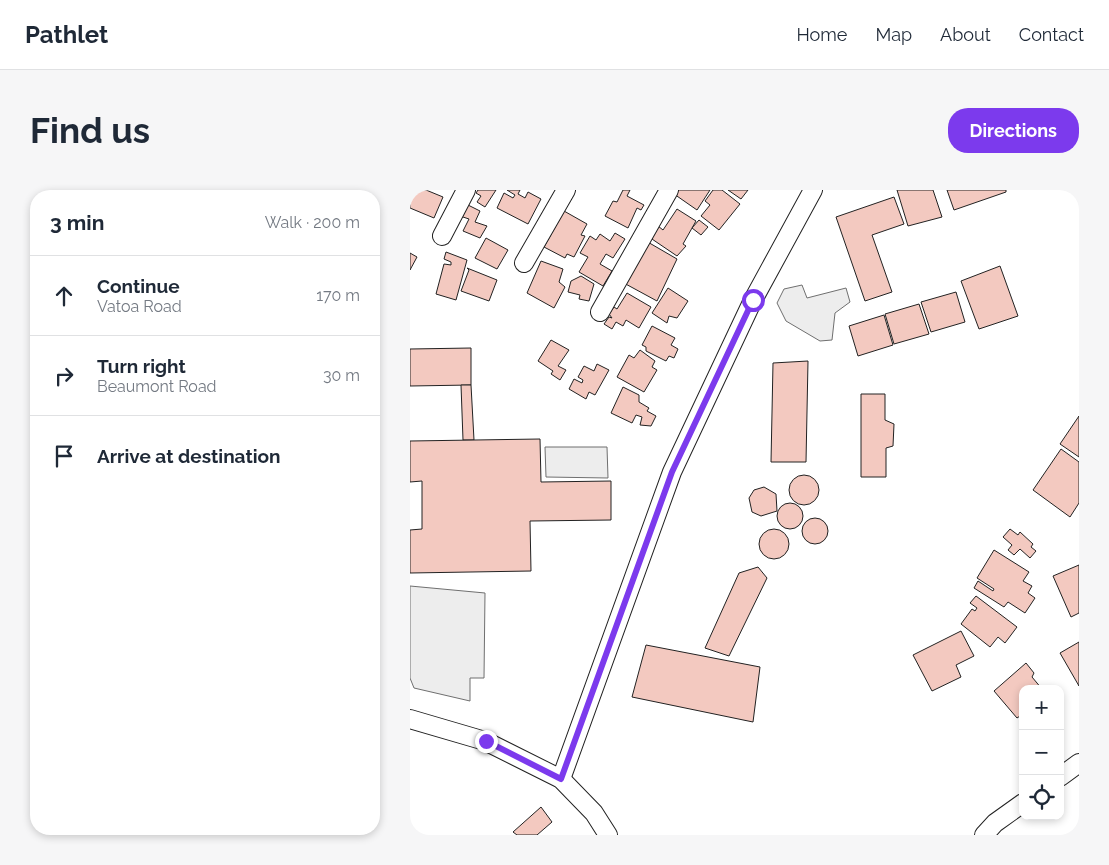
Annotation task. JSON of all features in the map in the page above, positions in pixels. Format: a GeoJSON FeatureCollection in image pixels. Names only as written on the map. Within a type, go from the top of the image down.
{"type":"FeatureCollection","features":[{"type":"Feature","properties":{"kind":"street"},"geometry":{"type":"LineString","coordinates":[[442,236],[466,190]]}},
{"type":"Feature","properties":{"kind":"street"},"geometry":{"type":"LineString","coordinates":[[524,263],[566,190]]}},
{"type":"Feature","properties":{"kind":"street"},"geometry":{"type":"LineString","coordinates":[[600,312],[669,190]]}},
{"type":"Feature","properties":{"kind":"street"},"geometry":{"type":"LineString","coordinates":[[561,779],[672,472],[753,300],[813,190]]}},
{"type":"Feature","properties":{"kind":"street"},"geometry":{"type":"LineString","coordinates":[[410,719],[486,741],[561,779],[594,813],[608,835]]}},
{"type":"Feature","properties":{"kind":"street"},"geometry":{"type":"LineString","coordinates":[[1063,775],[1079,764]]}},
{"type":"Feature","properties":{"kind":"street"},"geometry":{"type":"LineString","coordinates":[[993,831],[1019,807]]}},
{"type":"Feature","properties":{"kind":"shaded area"},"geometry":{"type":"Polygon","coordinates":[[[802,285],[807,298],[846,288],[850,302],[835,313],[832,340],[820,341],[786,321],[777,303],[784,289],[802,285]]]}},
{"type":"Feature","properties":{"kind":"shaded area"},"geometry":{"type":"Polygon","coordinates":[[[545,447],[607,447],[608,478],[546,477],[545,447]]]}},
{"type":"Feature","properties":{"kind":"shaded area"},"geometry":{"type":"Polygon","coordinates":[[[410,586],[485,593],[484,678],[470,678],[470,701],[414,688],[410,678],[410,586]]]}},
{"type":"Feature","properties":{"kind":"building"},"geometry":{"type":"Polygon","coordinates":[[[410,190],[426,190],[443,197],[434,218],[410,208],[410,190]]]}},
{"type":"Feature","properties":{"kind":"building"},"geometry":{"type":"Polygon","coordinates":[[[478,190],[496,190],[485,207],[477,202],[481,196],[476,193],[478,190]]]}},
{"type":"Feature","properties":{"kind":"building"},"geometry":{"type":"Polygon","coordinates":[[[507,190],[520,190],[518,194],[525,198],[528,192],[541,199],[528,224],[497,208],[504,193],[513,198],[515,195],[507,190]]]}},
{"type":"Feature","properties":{"kind":"building"},"geometry":{"type":"Polygon","coordinates":[[[623,190],[630,190],[627,196],[644,205],[641,210],[637,208],[628,228],[605,216],[613,201],[617,202],[623,190]]]}},
{"type":"Feature","properties":{"kind":"building"},"geometry":{"type":"Polygon","coordinates":[[[676,190],[710,190],[697,210],[674,194],[676,190]]]}},
{"type":"Feature","properties":{"kind":"building"},"geometry":{"type":"Polygon","coordinates":[[[713,190],[722,190],[740,204],[719,230],[701,216],[710,205],[705,201],[713,190]]]}},
{"type":"Feature","properties":{"kind":"building"},"geometry":{"type":"Polygon","coordinates":[[[728,190],[748,190],[741,199],[728,190]]]}},
{"type":"Feature","properties":{"kind":"building"},"geometry":{"type":"Polygon","coordinates":[[[897,190],[933,190],[942,217],[908,226],[897,190]]]}},
{"type":"Feature","properties":{"kind":"building"},"geometry":{"type":"Polygon","coordinates":[[[947,190],[1006,190],[1006,192],[954,210],[947,190]]]}},
{"type":"Feature","properties":{"kind":"building"},"geometry":{"type":"Polygon","coordinates":[[[894,197],[904,224],[872,235],[892,292],[865,301],[836,217],[894,197]]]}},
{"type":"Feature","properties":{"kind":"building"},"geometry":{"type":"Polygon","coordinates":[[[466,204],[480,211],[475,222],[487,226],[480,238],[463,231],[469,219],[460,216],[466,204]]]}},
{"type":"Feature","properties":{"kind":"building"},"geometry":{"type":"Polygon","coordinates":[[[677,209],[696,221],[683,244],[686,246],[677,256],[649,237],[658,226],[663,230],[677,209]]]}},
{"type":"Feature","properties":{"kind":"building"},"geometry":{"type":"Polygon","coordinates":[[[564,211],[587,224],[581,235],[585,236],[574,257],[567,254],[565,258],[544,247],[564,211]]]}},
{"type":"Feature","properties":{"kind":"building"},"geometry":{"type":"Polygon","coordinates":[[[699,220],[708,227],[701,235],[692,228],[699,220]]]}},
{"type":"Feature","properties":{"kind":"building"},"geometry":{"type":"Polygon","coordinates":[[[615,233],[625,239],[613,258],[606,254],[600,264],[612,271],[603,286],[579,272],[588,257],[580,253],[590,236],[596,240],[600,234],[610,241],[615,233]]]}},
{"type":"Feature","properties":{"kind":"building"},"geometry":{"type":"Polygon","coordinates":[[[486,238],[508,250],[497,269],[475,258],[486,238]]]}},
{"type":"Feature","properties":{"kind":"building"},"geometry":{"type":"Polygon","coordinates":[[[646,241],[677,259],[657,301],[622,282],[646,241]]]}},
{"type":"Feature","properties":{"kind":"building"},"geometry":{"type":"Polygon","coordinates":[[[446,252],[467,260],[456,300],[436,294],[444,264],[451,265],[451,262],[444,259],[446,252]]]}},
{"type":"Feature","properties":{"kind":"building"},"geometry":{"type":"Polygon","coordinates":[[[410,253],[417,257],[410,270],[410,253]]]}},
{"type":"Feature","properties":{"kind":"building"},"geometry":{"type":"Polygon","coordinates":[[[541,261],[563,269],[559,282],[565,287],[554,308],[527,293],[541,261]]]}},
{"type":"Feature","properties":{"kind":"building"},"geometry":{"type":"Polygon","coordinates":[[[1000,266],[1018,316],[979,329],[961,281],[1000,266]]]}},
{"type":"Feature","properties":{"kind":"building"},"geometry":{"type":"Polygon","coordinates":[[[467,268],[497,280],[489,301],[461,291],[469,270],[467,268]]]}},
{"type":"Feature","properties":{"kind":"building"},"geometry":{"type":"Polygon","coordinates":[[[581,276],[594,284],[589,301],[579,299],[580,295],[568,292],[571,281],[581,276]]]}},
{"type":"Feature","properties":{"kind":"building"},"geometry":{"type":"Polygon","coordinates":[[[668,288],[688,301],[677,318],[669,316],[667,323],[652,313],[668,288]]]}},
{"type":"Feature","properties":{"kind":"building"},"geometry":{"type":"Polygon","coordinates":[[[956,292],[965,322],[931,332],[921,302],[956,292]]]}},
{"type":"Feature","properties":{"kind":"building"},"geometry":{"type":"Polygon","coordinates":[[[627,293],[651,307],[639,328],[626,320],[623,326],[616,322],[612,329],[604,324],[609,317],[612,318],[609,314],[614,307],[617,309],[627,293]]]}},
{"type":"Feature","properties":{"kind":"building"},"geometry":{"type":"Polygon","coordinates":[[[919,304],[929,334],[894,344],[885,314],[919,304]]]}},
{"type":"Feature","properties":{"kind":"building"},"geometry":{"type":"Polygon","coordinates":[[[884,315],[893,345],[858,356],[849,326],[884,315]]]}},
{"type":"Feature","properties":{"kind":"building"},"geometry":{"type":"Polygon","coordinates":[[[652,326],[675,338],[671,345],[678,349],[674,358],[669,356],[666,361],[646,351],[646,347],[642,345],[652,326]]]}},
{"type":"Feature","properties":{"kind":"building"},"geometry":{"type":"Polygon","coordinates":[[[551,340],[569,350],[558,366],[566,370],[560,380],[551,374],[553,371],[538,361],[551,340]]]}},
{"type":"Feature","properties":{"kind":"building"},"geometry":{"type":"Polygon","coordinates":[[[471,348],[471,385],[410,386],[410,349],[471,348]]]}},
{"type":"Feature","properties":{"kind":"building"},"geometry":{"type":"Polygon","coordinates":[[[640,350],[655,361],[652,367],[657,370],[644,392],[617,377],[629,355],[634,358],[640,350]]]}},
{"type":"Feature","properties":{"kind":"building"},"geometry":{"type":"Polygon","coordinates":[[[808,361],[806,462],[771,462],[773,363],[808,361]]]}},
{"type":"Feature","properties":{"kind":"building"},"geometry":{"type":"Polygon","coordinates":[[[597,364],[609,370],[595,395],[589,392],[586,399],[569,389],[574,379],[582,383],[583,380],[578,377],[584,366],[594,371],[597,364]]]}},
{"type":"Feature","properties":{"kind":"building"},"geometry":{"type":"Polygon","coordinates":[[[461,385],[471,385],[474,440],[463,440],[461,385]]]}},
{"type":"Feature","properties":{"kind":"building"},"geometry":{"type":"Polygon","coordinates":[[[623,387],[639,395],[639,402],[649,408],[647,411],[656,416],[651,426],[640,425],[642,417],[636,415],[632,423],[611,413],[623,387]]]}},
{"type":"Feature","properties":{"kind":"building"},"geometry":{"type":"Polygon","coordinates":[[[861,394],[885,394],[885,420],[894,424],[893,446],[886,448],[886,477],[861,477],[861,394]]]}},
{"type":"Feature","properties":{"kind":"building"},"geometry":{"type":"Polygon","coordinates":[[[1079,416],[1079,457],[1060,444],[1079,416]]]}},
{"type":"Feature","properties":{"kind":"building"},"geometry":{"type":"Polygon","coordinates":[[[540,439],[541,482],[611,481],[611,520],[530,521],[531,571],[410,573],[410,530],[422,529],[422,481],[410,482],[410,441],[540,439]]]}},
{"type":"Feature","properties":{"kind":"building"},"geometry":{"type":"Polygon","coordinates":[[[1061,449],[1079,462],[1079,503],[1070,517],[1033,490],[1061,449]]]}},
{"type":"Feature","properties":{"kind":"building"},"geometry":{"type":"Polygon","coordinates":[[[804,475],[815,479],[819,490],[815,501],[804,505],[793,501],[789,490],[793,479],[804,475]]]}},
{"type":"Feature","properties":{"kind":"building"},"geometry":{"type":"Polygon","coordinates":[[[764,487],[776,494],[777,511],[761,516],[752,512],[749,498],[754,490],[764,487]]]}},
{"type":"Feature","properties":{"kind":"building"},"geometry":{"type":"Polygon","coordinates":[[[790,503],[799,507],[803,516],[799,525],[790,529],[781,525],[777,516],[781,507],[790,503]]]}},
{"type":"Feature","properties":{"kind":"building"},"geometry":{"type":"Polygon","coordinates":[[[815,518],[824,522],[828,531],[824,540],[815,544],[806,540],[802,531],[806,522],[815,518]]]}},
{"type":"Feature","properties":{"kind":"building"},"geometry":{"type":"Polygon","coordinates":[[[774,529],[785,533],[789,544],[785,555],[774,559],[763,555],[759,544],[763,533],[774,529]]]}},
{"type":"Feature","properties":{"kind":"building"},"geometry":{"type":"Polygon","coordinates":[[[1010,529],[1018,535],[1020,532],[1033,544],[1031,547],[1036,551],[1030,558],[1020,549],[1014,555],[1008,550],[1012,545],[1003,537],[1010,529]]]}},
{"type":"Feature","properties":{"kind":"building"},"geometry":{"type":"Polygon","coordinates":[[[994,550],[1029,572],[1023,581],[1032,586],[1028,593],[1035,598],[1025,613],[1008,602],[1004,607],[974,588],[978,581],[993,591],[994,589],[977,578],[994,550]]]}},
{"type":"Feature","properties":{"kind":"building"},"geometry":{"type":"Polygon","coordinates":[[[1079,565],[1079,613],[1071,617],[1053,576],[1079,565]]]}},
{"type":"Feature","properties":{"kind":"building"},"geometry":{"type":"Polygon","coordinates":[[[758,567],[767,578],[729,656],[705,648],[739,573],[758,567]]]}},
{"type":"Feature","properties":{"kind":"building"},"geometry":{"type":"Polygon","coordinates":[[[976,596],[1017,627],[1005,643],[998,637],[990,647],[961,624],[972,609],[975,611],[977,608],[970,603],[976,596]]]}},
{"type":"Feature","properties":{"kind":"building"},"geometry":{"type":"Polygon","coordinates":[[[961,631],[974,656],[956,665],[961,677],[932,691],[913,655],[961,631]]]}},
{"type":"Feature","properties":{"kind":"building"},"geometry":{"type":"Polygon","coordinates":[[[1079,642],[1079,686],[1060,653],[1079,642]]]}},
{"type":"Feature","properties":{"kind":"building"},"geometry":{"type":"Polygon","coordinates":[[[646,645],[760,667],[753,722],[632,697],[646,645]]]}},
{"type":"Feature","properties":{"kind":"building"},"geometry":{"type":"Polygon","coordinates":[[[1026,663],[1034,673],[1032,677],[1039,685],[1019,685],[1019,717],[1017,718],[994,691],[1026,663]]]}},
{"type":"Feature","properties":{"kind":"building"},"geometry":{"type":"Polygon","coordinates":[[[541,807],[552,822],[537,835],[517,835],[513,832],[541,807]]]}},
{"type":"Feature","properties":{"kind":"route"},"geometry":{"type":"LineString","coordinates":[[486,741],[561,779],[672,472],[753,300]]}}]}
